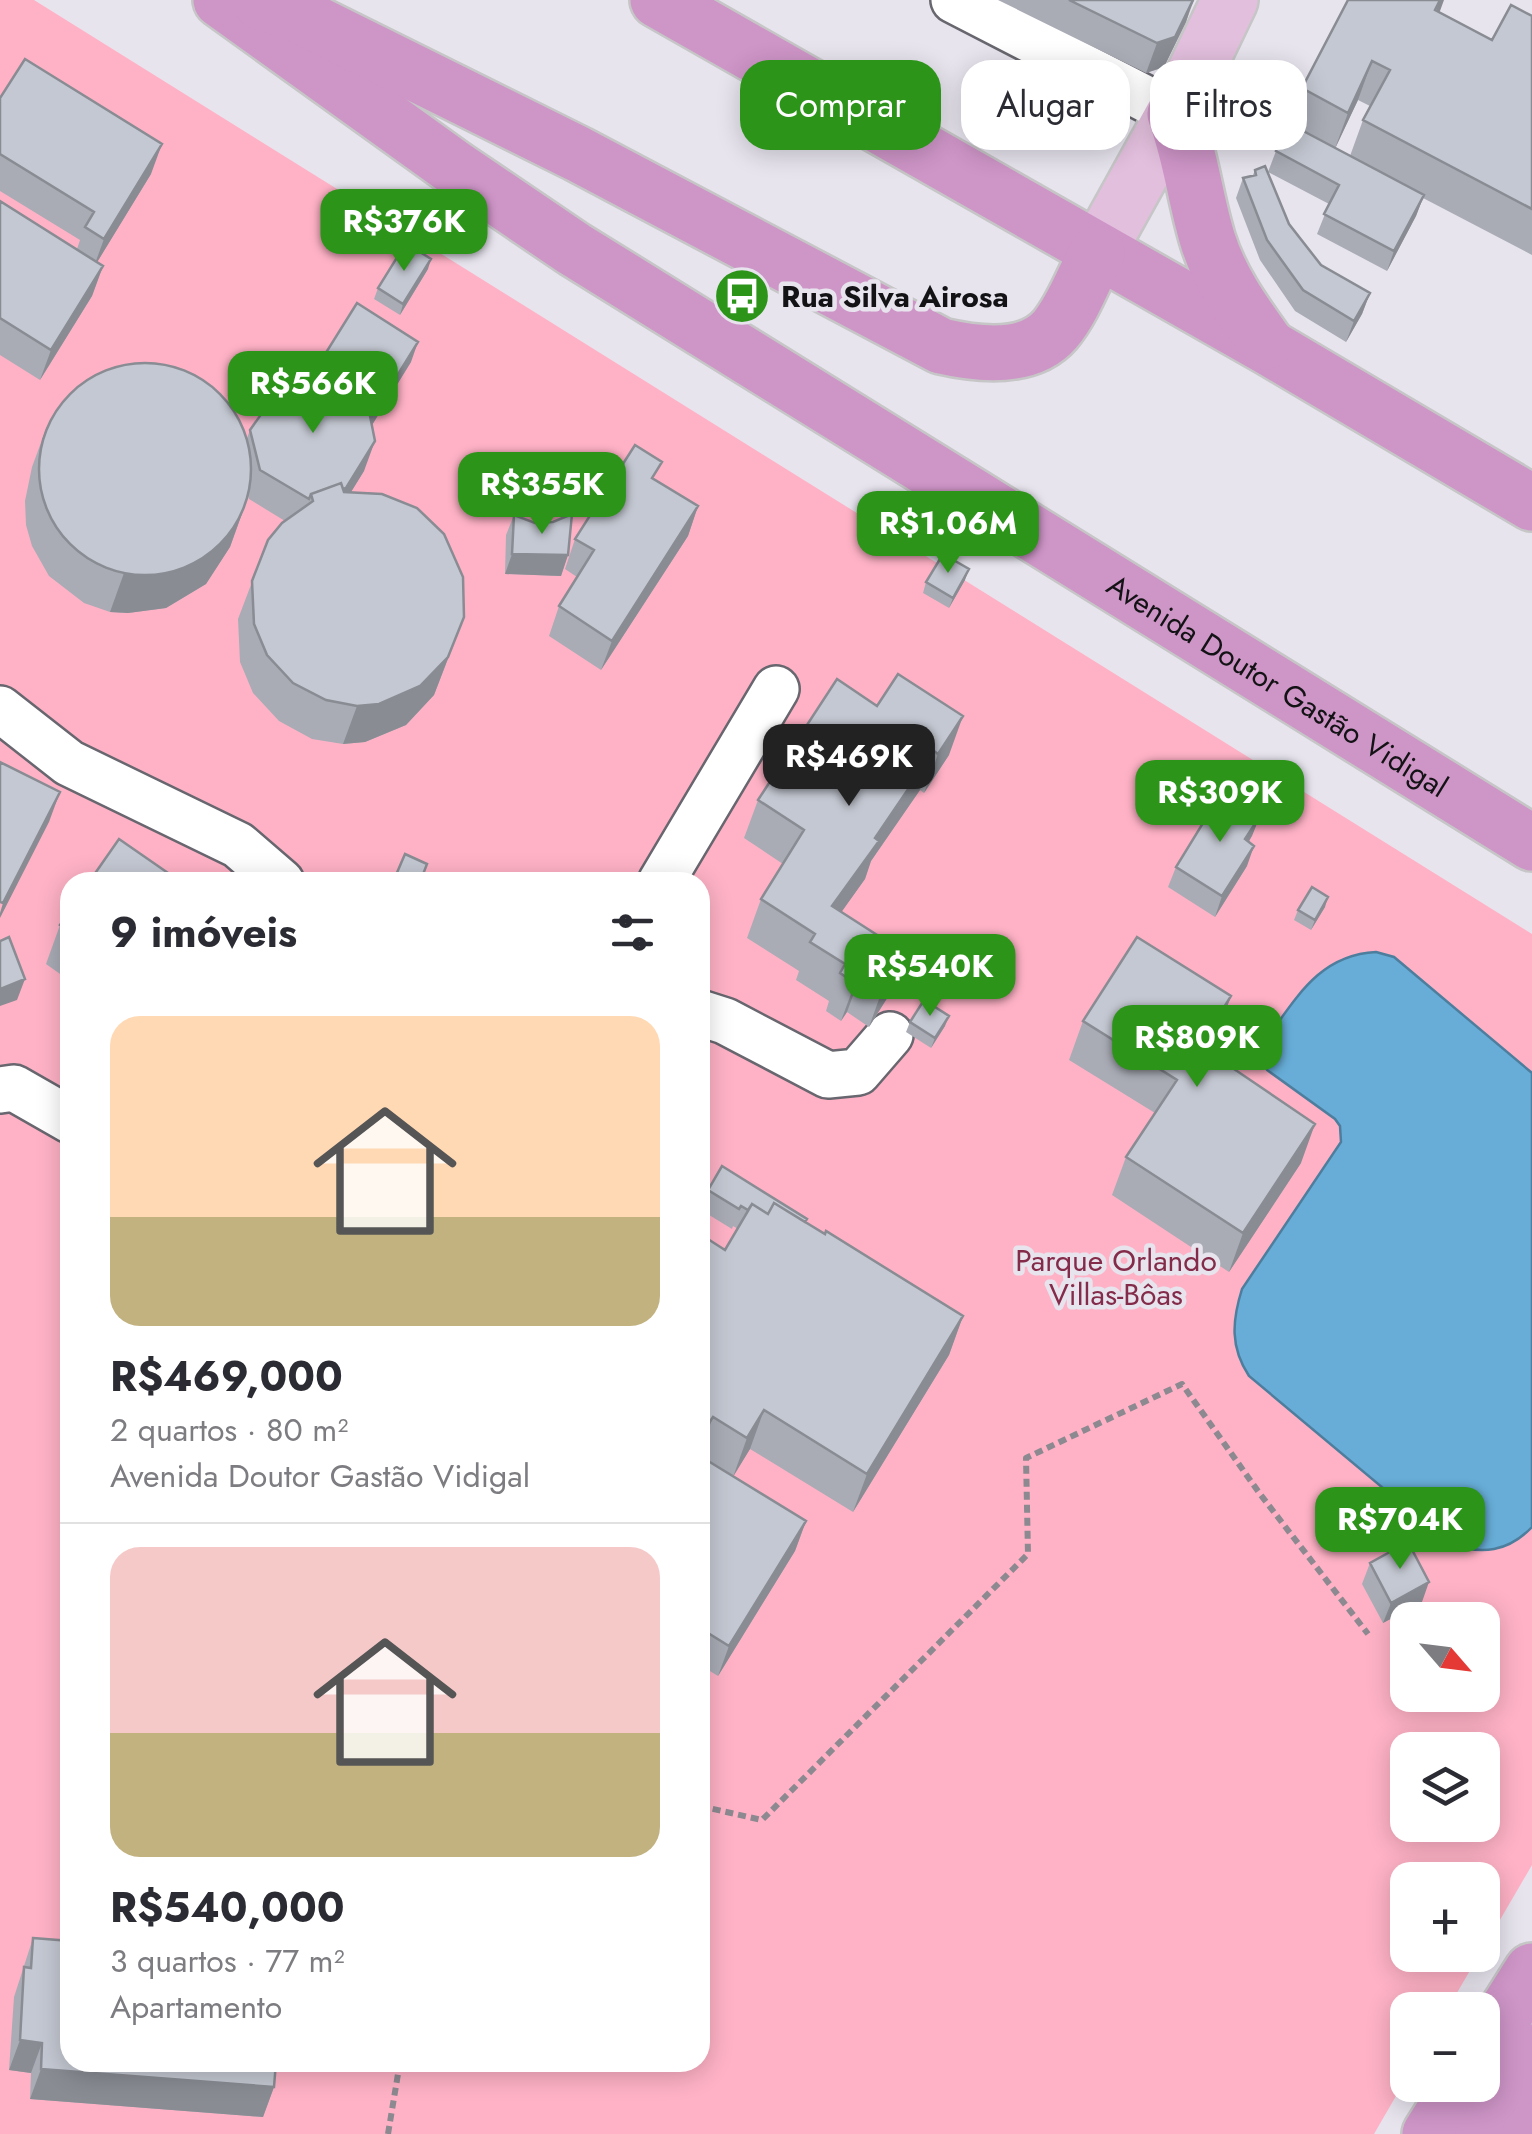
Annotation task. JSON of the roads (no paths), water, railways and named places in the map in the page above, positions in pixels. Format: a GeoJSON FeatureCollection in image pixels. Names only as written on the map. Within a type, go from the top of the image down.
{"type":"FeatureCollection","features":[{"type":"Feature","properties":{"kind":"highway","name":"Avenida Doutor Gastão Vidigal"},"geometry":{"type":"LineString","coordinates":[[221,0],[574,249],[1532,844]]}},
{"type":"Feature","properties":{"kind":"highway"},"geometry":{"type":"LineString","coordinates":[[248,0],[292,12],[578,154],[941,346],[994,354],[1040,342],[1054,331],[1098,253]]}},
{"type":"Feature","properties":{"kind":"highway"},"geometry":{"type":"LineString","coordinates":[[658,0],[1270,348],[1532,503]]}},
{"type":"Feature","properties":{"kind":"highway"},"geometry":{"type":"LineString","coordinates":[[1188,150],[1208,242],[1234,299],[1270,348]]}},
{"type":"Feature","properties":{"kind":"highway"},"geometry":{"type":"LineString","coordinates":[[1500,2021],[1532,1970]]}},
{"type":"Feature","properties":{"kind":"highway"},"geometry":{"type":"LineString","coordinates":[[1483,2134],[1532,2052]]}},
{"type":"Feature","properties":{"kind":"highway"},"geometry":{"type":"LineString","coordinates":[[1430,2134],[1450,2102]]}},
{"type":"Feature","properties":{"kind":"main road"},"geometry":{"type":"LineString","coordinates":[[1201,60],[1230,0]]}},
{"type":"Feature","properties":{"kind":"main road"},"geometry":{"type":"LineString","coordinates":[[1098,253],[1155,150]]}},
{"type":"Feature","properties":{"kind":"street"},"geometry":{"type":"LineString","coordinates":[[954,0],[1150,101]]}},
{"type":"Feature","properties":{"kind":"street"},"geometry":{"type":"LineString","coordinates":[[667,872],[776,690]]}},
{"type":"Feature","properties":{"kind":"street"},"geometry":{"type":"LineString","coordinates":[[0,709],[69,763],[238,845],[269,872]]}},
{"type":"Feature","properties":{"kind":"street"},"geometry":{"type":"LineString","coordinates":[[710,1016],[828,1075],[858,1072],[890,1035]]}},
{"type":"Feature","properties":{"kind":"street"},"geometry":{"type":"LineString","coordinates":[[0,1090],[14,1088],[60,1114]]}},
{"type":"Feature","properties":{"kind":"water"},"geometry":{"type":"Polygon","coordinates":[[[1376,952],[1394,957],[1532,1073],[1532,1527],[1514,1542],[1494,1549],[1473,1550],[1450,1544],[1249,1376],[1238,1355],[1235,1323],[1242,1289],[1341,1142],[1340,1126],[1335,1119],[1267,1070],[1260,1057],[1261,1046],[1296,998],[1322,972],[1355,955],[1376,952]]]}},
{"type":"Feature","properties":{"kind":"place","name":"Rua Silva Airosa"},"geometry":{"type":"Point","coordinates":[742,296]}},
{"type":"Feature","properties":{"kind":"park label","name":"Parque Orlando Villas-Bôas"},"geometry":{"type":"Point","coordinates":[1116,1277]}}]}
